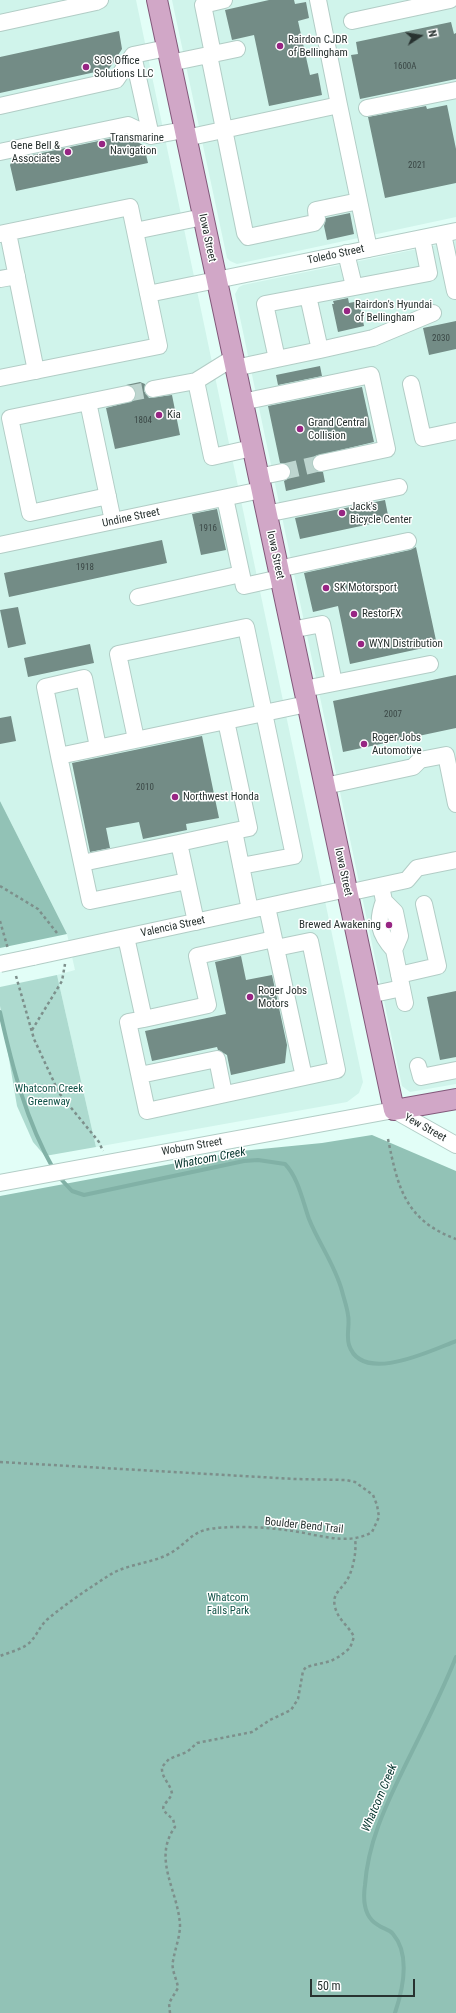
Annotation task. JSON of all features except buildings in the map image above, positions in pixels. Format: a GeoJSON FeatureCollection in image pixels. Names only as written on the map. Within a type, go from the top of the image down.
{"type":"FeatureCollection","features":[{"type":"Feature","properties":{"kind":"main road","name":"Iowa Street"},"geometry":{"type":"LineString","coordinates":[[156,0],[394,1110]]}},
{"type":"Feature","properties":{"kind":"main road","name":"Woburn Street"},"geometry":{"type":"LineString","coordinates":[[394,1110],[456,1099]]}},
{"type":"Feature","properties":{"kind":"street"},"geometry":{"type":"LineString","coordinates":[[0,23],[100,0]]}},
{"type":"Feature","properties":{"kind":"street"},"geometry":{"type":"LineString","coordinates":[[224,0],[203,6],[245,233],[248,236],[314,223],[317,219],[316,210],[359,201]]}},
{"type":"Feature","properties":{"kind":"street"},"geometry":{"type":"LineString","coordinates":[[318,0],[369,249]]}},
{"type":"Feature","properties":{"kind":"street"},"geometry":{"type":"LineString","coordinates":[[352,21],[450,0]]}},
{"type":"Feature","properties":{"kind":"street"},"geometry":{"type":"LineString","coordinates":[[132,55],[211,54],[237,49]]}},
{"type":"Feature","properties":{"kind":"street"},"geometry":{"type":"LineString","coordinates":[[0,106],[116,80],[132,55]]}},
{"type":"Feature","properties":{"kind":"street"},"geometry":{"type":"LineString","coordinates":[[132,55],[150,136]]}},
{"type":"Feature","properties":{"kind":"street"},"geometry":{"type":"LineString","coordinates":[[367,108],[456,90]]}},
{"type":"Feature","properties":{"kind":"street"},"geometry":{"type":"LineString","coordinates":[[0,152],[128,125],[150,136],[185,134],[225,129],[339,104]]}},
{"type":"Feature","properties":{"kind":"street"},"geometry":{"type":"LineString","coordinates":[[0,378],[36,371],[159,346],[130,207],[4,234],[17,276],[36,371]]}},
{"type":"Feature","properties":{"kind":"street"},"geometry":{"type":"LineString","coordinates":[[135,231],[203,217]]}},
{"type":"Feature","properties":{"kind":"street"},"geometry":{"type":"LineString","coordinates":[[449,232],[455,291]]}},
{"type":"Feature","properties":{"kind":"street","name":"Toledo Street"},"geometry":{"type":"LineString","coordinates":[[148,294],[449,232]]}},
{"type":"Feature","properties":{"kind":"street"},"geometry":{"type":"LineString","coordinates":[[277,359],[266,304],[354,286],[365,286],[429,273],[422,238]]}},
{"type":"Feature","properties":{"kind":"street"},"geometry":{"type":"LineString","coordinates":[[346,253],[354,286]]}},
{"type":"Feature","properties":{"kind":"street"},"geometry":{"type":"LineString","coordinates":[[0,279],[17,276]]}},
{"type":"Feature","properties":{"kind":"street"},"geometry":{"type":"LineString","coordinates":[[308,296],[320,350]]}},
{"type":"Feature","properties":{"kind":"street"},"geometry":{"type":"LineString","coordinates":[[153,389],[196,381],[234,363],[277,359],[374,338],[433,313]]}},
{"type":"Feature","properties":{"kind":"street"},"geometry":{"type":"LineString","coordinates":[[242,402],[371,375],[387,449],[321,464]]}},
{"type":"Feature","properties":{"kind":"street"},"geometry":{"type":"LineString","coordinates":[[196,381],[212,457],[252,448]]}},
{"type":"Feature","properties":{"kind":"street"},"geometry":{"type":"LineString","coordinates":[[411,384],[423,438],[456,431]]}},
{"type":"Feature","properties":{"kind":"street"},"geometry":{"type":"LineString","coordinates":[[108,496],[30,513],[10,418],[127,394]]}},
{"type":"Feature","properties":{"kind":"street"},"geometry":{"type":"LineString","coordinates":[[88,402],[113,521]]}},
{"type":"Feature","properties":{"kind":"street","name":"Undine Street"},"geometry":{"type":"LineString","coordinates":[[0,545],[225,498],[282,472]]}},
{"type":"Feature","properties":{"kind":"street"},"geometry":{"type":"LineString","coordinates":[[266,514],[399,486]]}},
{"type":"Feature","properties":{"kind":"street"},"geometry":{"type":"LineString","coordinates":[[225,498],[244,586],[279,573],[408,541]]}},
{"type":"Feature","properties":{"kind":"street"},"geometry":{"type":"LineString","coordinates":[[138,597],[241,574]]}},
{"type":"Feature","properties":{"kind":"street"},"geometry":{"type":"LineString","coordinates":[[291,630],[322,624],[334,683]]}},
{"type":"Feature","properties":{"kind":"street"},"geometry":{"type":"LineString","coordinates":[[136,739],[118,654],[246,627],[294,856],[241,866]]}},
{"type":"Feature","properties":{"kind":"street"},"geometry":{"type":"LineString","coordinates":[[59,756],[264,713],[334,683],[430,664]]}},
{"type":"Feature","properties":{"kind":"street"},"geometry":{"type":"LineString","coordinates":[[98,747],[84,678],[45,687],[90,902],[187,881]]}},
{"type":"Feature","properties":{"kind":"street"},"geometry":{"type":"LineString","coordinates":[[82,863],[248,828],[226,720]]}},
{"type":"Feature","properties":{"kind":"street"},"geometry":{"type":"LineString","coordinates":[[325,786],[413,767],[420,760],[446,755],[456,804]]}},
{"type":"Feature","properties":{"kind":"street"},"geometry":{"type":"LineString","coordinates":[[234,831],[250,910]]}},
{"type":"Feature","properties":{"kind":"street"},"geometry":{"type":"LineString","coordinates":[[179,843],[196,922]]}},
{"type":"Feature","properties":{"kind":"street","name":"Valencia Street"},"geometry":{"type":"LineString","coordinates":[[0,964],[250,910],[347,891],[383,893],[407,880],[417,868],[456,860]]}},
{"type":"Feature","properties":{"kind":"street"},"geometry":{"type":"LineString","coordinates":[[383,893],[395,912],[400,936],[394,950],[402,988]]}},
{"type":"Feature","properties":{"kind":"street"},"geometry":{"type":"LineString","coordinates":[[369,995],[402,988],[438,966],[424,904]]}},
{"type":"Feature","properties":{"kind":"street"},"geometry":{"type":"LineString","coordinates":[[267,907],[304,1077]]}},
{"type":"Feature","properties":{"kind":"street"},"geometry":{"type":"LineString","coordinates":[[126,937],[144,1019]]}},
{"type":"Feature","properties":{"kind":"street"},"geometry":{"type":"LineString","coordinates":[[310,941],[337,1070],[148,1111],[128,1022],[208,1005],[197,956],[275,944],[310,941]]}},
{"type":"Feature","properties":{"kind":"street"},"geometry":{"type":"LineString","coordinates":[[140,1075],[217,1059],[224,1094]]}},
{"type":"Feature","properties":{"kind":"street"},"geometry":{"type":"LineString","coordinates":[[418,1066],[421,1077],[456,1070]]}},
{"type":"Feature","properties":{"kind":"street","name":"Yew Street"},"geometry":{"type":"LineString","coordinates":[[394,1110],[456,1145]]}},
{"type":"Feature","properties":{"kind":"street","name":"Woburn Street"},"geometry":{"type":"LineString","coordinates":[[0,1183],[99,1157],[394,1110]]}},
{"type":"Feature","properties":{"kind":"path"},"geometry":{"type":"LineString","coordinates":[[0,886],[38,909],[57,933]]}},
{"type":"Feature","properties":{"kind":"path"},"geometry":{"type":"LineString","coordinates":[[0,921],[8,949]]}},
{"type":"Feature","properties":{"kind":"path"},"geometry":{"type":"LineString","coordinates":[[32,1031],[62,981],[65,962]]}},
{"type":"Feature","properties":{"kind":"path"},"geometry":{"type":"LineString","coordinates":[[16,976],[32,1031],[59,1093],[99,1142],[99,1157]]}},
{"type":"Feature","properties":{"kind":"path"},"geometry":{"type":"LineString","coordinates":[[388,1139],[400,1188],[419,1218],[440,1233],[456,1239]]}},
{"type":"Feature","properties":{"kind":"path","name":"Boulder Bend Trail"},"geometry":{"type":"LineString","coordinates":[[0,1462],[288,1479],[346,1480],[365,1488],[373,1496],[377,1505],[379,1517],[372,1532],[355,1539],[286,1529],[218,1527],[203,1530],[191,1536],[183,1545],[168,1554],[120,1569],[109,1575],[48,1619],[32,1641],[20,1648],[0,1656]]}},
{"type":"Feature","properties":{"kind":"path"},"geometry":{"type":"LineString","coordinates":[[170,2013],[169,2003],[178,1988],[173,1962],[180,1926],[178,1911],[168,1878],[165,1858],[167,1838],[175,1827],[173,1819],[165,1813],[164,1804],[172,1794],[172,1791],[163,1777],[162,1767],[169,1759],[187,1752],[197,1743],[252,1732],[270,1720],[291,1710],[298,1700],[303,1671],[306,1667],[331,1661],[350,1648],[354,1638],[349,1627],[338,1615],[334,1605],[335,1594],[349,1576],[356,1552],[355,1539]]}},
{"type":"Feature","properties":{"kind":"shaded area"},"geometry":{"type":"Polygon","coordinates":[[[0,0],[136,0],[363,1082],[359,1093],[347,1102],[96,1147],[57,975],[75,970],[67,934],[0,801],[0,0]]]}},
{"type":"Feature","properties":{"kind":"shaded area"},"geometry":{"type":"Polygon","coordinates":[[[172,0],[456,0],[456,217],[237,264],[230,261],[227,258],[172,0]]]}},
{"type":"Feature","properties":{"kind":"shaded area"},"geometry":{"type":"Polygon","coordinates":[[[456,241],[456,1084],[410,1092],[402,1086],[235,294],[239,287],[243,285],[456,241]]]}},
{"type":"Feature","properties":{"kind":"green space"},"geometry":{"type":"Polygon","coordinates":[[[0,801],[67,934],[0,948],[0,801]]]}},
{"type":"Feature","properties":{"kind":"green space","name":"Whatcom Creek Greenway"},"geometry":{"type":"Polygon","coordinates":[[[57,975],[96,1147],[45,1156],[33,1142],[17,1106],[0,1006],[0,987],[57,975]]]}},
{"type":"Feature","properties":{"kind":"green space","name":"Whatcom Falls Park"},"geometry":{"type":"Polygon","coordinates":[[[372,1135],[456,1171],[456,2013],[0,2013],[0,1196],[241,1151],[322,1143],[372,1135]]]}},
{"type":"Feature","properties":{"kind":"waterway","name":"Whatcom Creek"},"geometry":{"type":"LineString","coordinates":[[0,1012],[21,1093],[35,1132],[54,1170]]}},
{"type":"Feature","properties":{"kind":"waterway","name":"Whatcom Creek"},"geometry":{"type":"LineString","coordinates":[[59,1177],[72,1191],[84,1195],[244,1161],[258,1160],[285,1164],[290,1169],[297,1183],[309,1219],[339,1281],[348,1315],[348,1341],[356,1357],[368,1363],[382,1364],[415,1357],[456,1341]]}},
{"type":"Feature","properties":{"kind":"waterway","name":"Whatcom Creek"},"geometry":{"type":"LineString","coordinates":[[395,2013],[403,1983],[404,1962],[399,1942],[393,1934],[373,1922],[367,1913],[364,1896],[367,1870],[378,1826],[396,1784],[456,1657]]}},
{"type":"Feature","properties":{"kind":"tunnel"},"geometry":{"type":"LineString","coordinates":[[127,394],[153,389]]}},
{"type":"Feature","properties":{"kind":"tunnel"},"geometry":{"type":"LineString","coordinates":[[282,472],[321,463]]}},
{"type":"Feature","properties":{"kind":"place","name":"Rairdon CJDR of Bellingham"},"geometry":{"type":"Point","coordinates":[280,46]}},
{"type":"Feature","properties":{"kind":"place","name":"SOS Office Solutions LLC"},"geometry":{"type":"Point","coordinates":[86,67]}},
{"type":"Feature","properties":{"kind":"place","name":"Transmarine Navigation"},"geometry":{"type":"Point","coordinates":[102,144]}},
{"type":"Feature","properties":{"kind":"place","name":"Gene Bell & Associates"},"geometry":{"type":"Point","coordinates":[68,152]}},
{"type":"Feature","properties":{"kind":"place","name":"Rairdon's Hyundai of Bellingham"},"geometry":{"type":"Point","coordinates":[347,311]}},
{"type":"Feature","properties":{"kind":"place","name":"Kia"},"geometry":{"type":"Point","coordinates":[159,415]}},
{"type":"Feature","properties":{"kind":"place","name":"Grand Central Collision"},"geometry":{"type":"Point","coordinates":[300,429]}},
{"type":"Feature","properties":{"kind":"place","name":"Jack's Bicycle Center"},"geometry":{"type":"Point","coordinates":[342,513]}},
{"type":"Feature","properties":{"kind":"place","name":"SK Motorsport"},"geometry":{"type":"Point","coordinates":[326,588]}},
{"type":"Feature","properties":{"kind":"place","name":"RestorFX"},"geometry":{"type":"Point","coordinates":[354,614]}},
{"type":"Feature","properties":{"kind":"place","name":"WYN Distribution"},"geometry":{"type":"Point","coordinates":[361,644]}},
{"type":"Feature","properties":{"kind":"place","name":"Roger Jobs Automotive"},"geometry":{"type":"Point","coordinates":[364,744]}},
{"type":"Feature","properties":{"kind":"place","name":"Northwest Honda"},"geometry":{"type":"Point","coordinates":[175,797]}},
{"type":"Feature","properties":{"kind":"place","name":"Brewed Awakening"},"geometry":{"type":"Point","coordinates":[389,925]}},
{"type":"Feature","properties":{"kind":"place","name":"Roger Jobs Motors"},"geometry":{"type":"Point","coordinates":[250,997]}}]}
